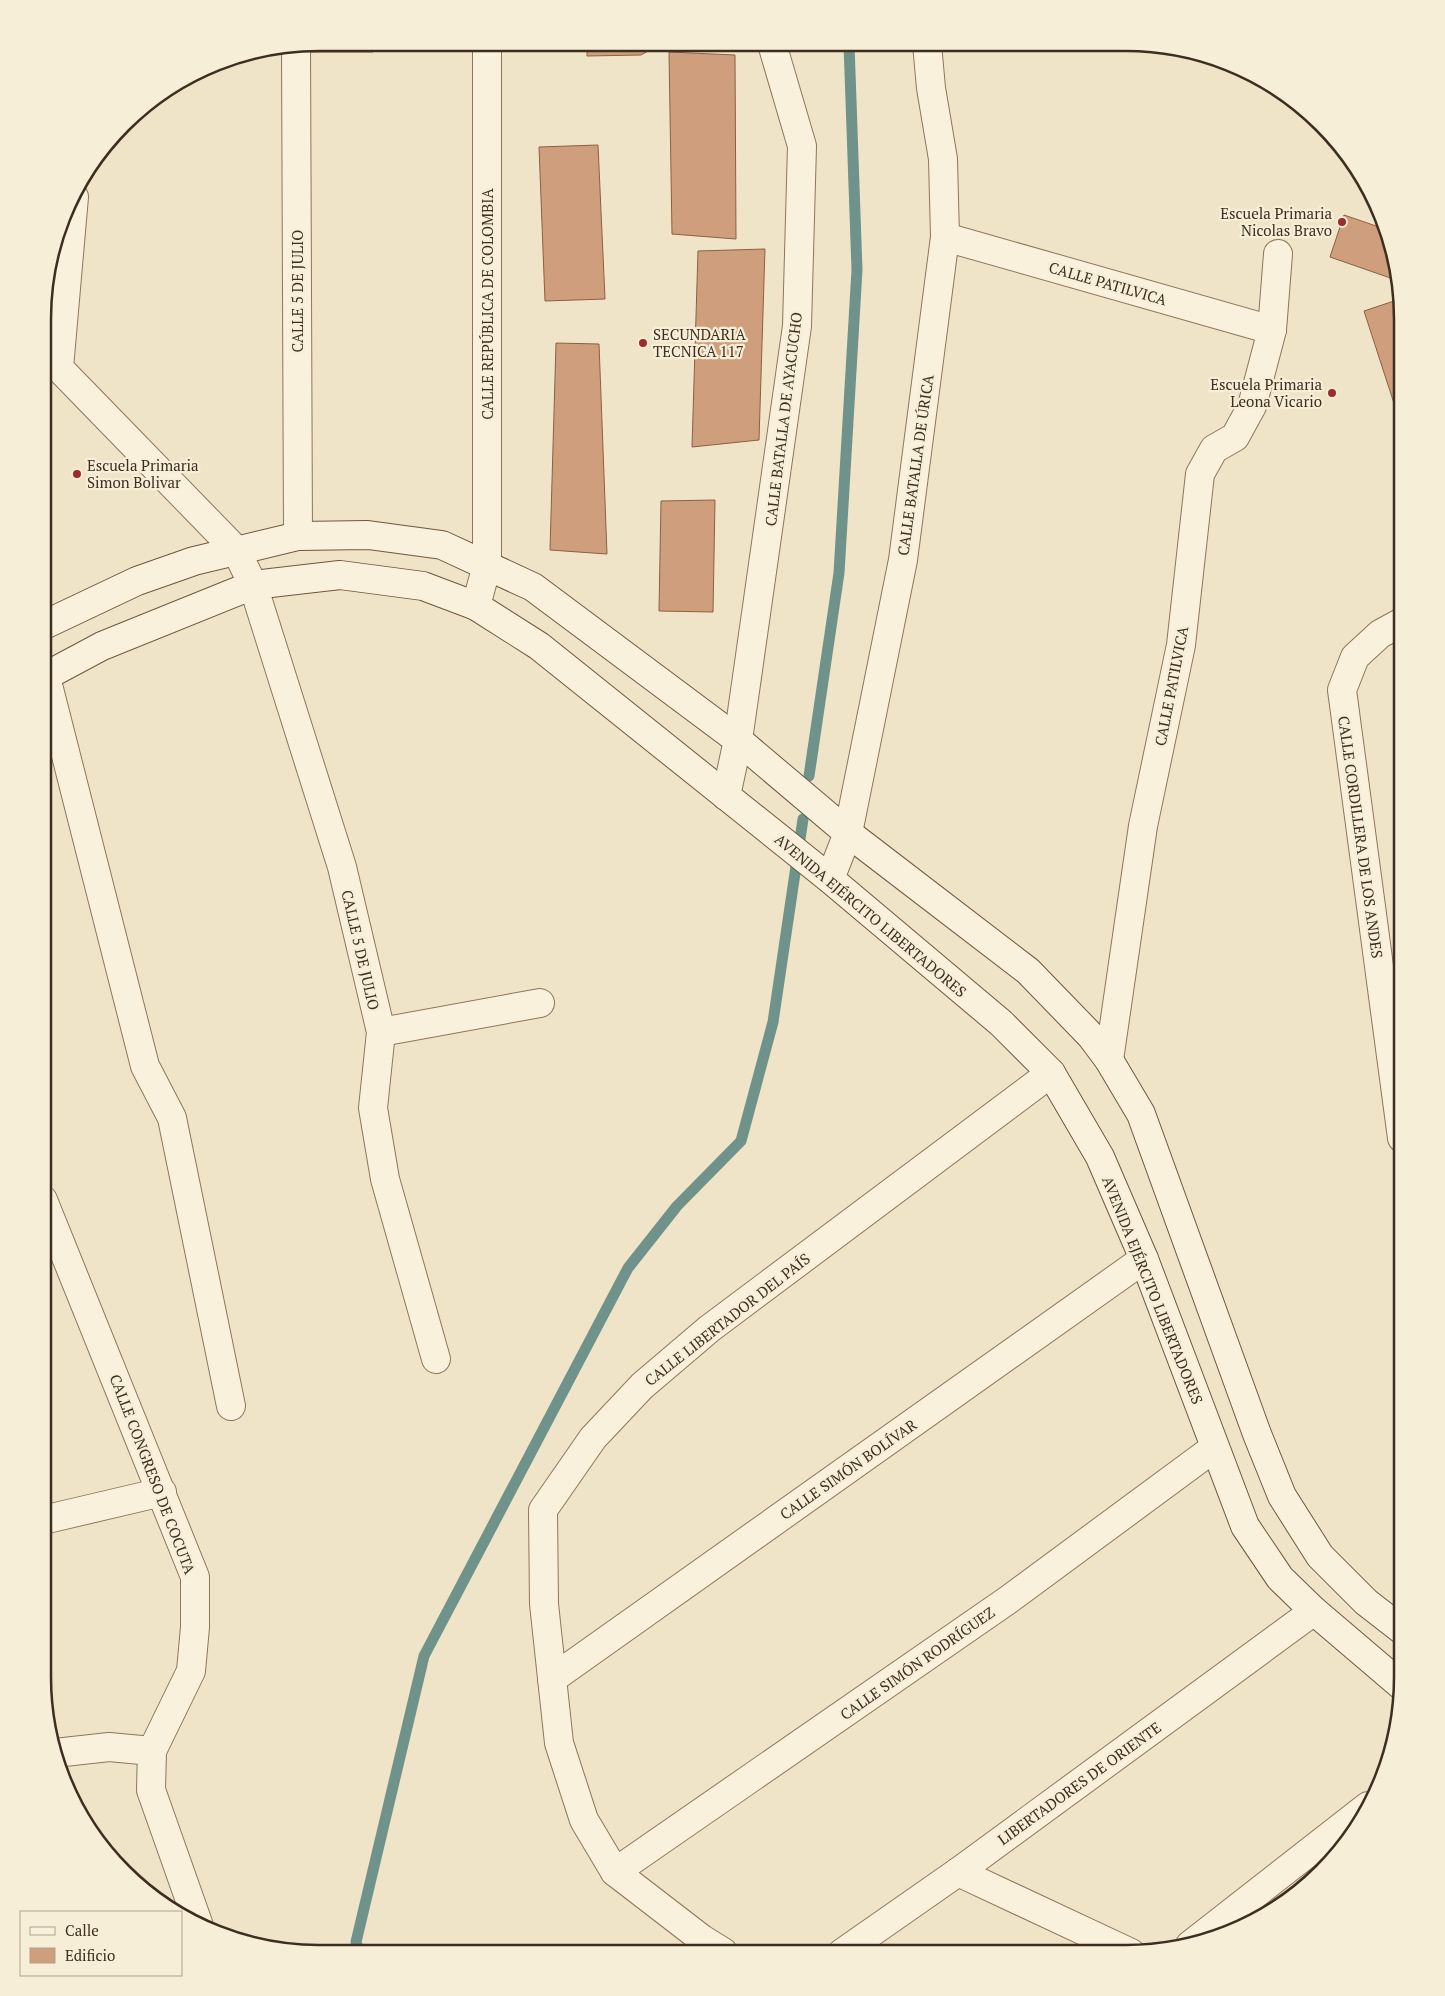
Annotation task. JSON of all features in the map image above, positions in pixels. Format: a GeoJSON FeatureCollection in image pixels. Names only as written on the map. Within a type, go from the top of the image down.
{"type":"FeatureCollection","features":[{"type":"Feature","properties":{"kind":"street","name":"CALLE REPÚBLICA DE COLOMBIA"},"geometry":{"type":"LineString","coordinates":[[476,606],[487,565],[487,51]]}},
{"type":"Feature","properties":{"kind":"street","name":"CALLE BATALLA DE AYACUCHO"},"geometry":{"type":"LineString","coordinates":[[726,796],[738,740],[797,326],[802,146],[774,51]]}},
{"type":"Feature","properties":{"kind":"street","name":"CALLE BATALLA DE ÚRICA"},"geometry":{"type":"LineString","coordinates":[[830,879],[848,833],[903,560],[945,237],[943,159],[928,51]]}},
{"type":"Feature","properties":{"kind":"street","name":"CALLE 5 DE JULIO"},"geometry":{"type":"LineString","coordinates":[[296,53],[298,536]]}},
{"type":"Feature","properties":{"kind":"street"},"geometry":{"type":"LineString","coordinates":[[52,368],[71,219]]}},
{"type":"Feature","properties":{"kind":"street","name":"CALLE PATILVICA"},"geometry":{"type":"LineString","coordinates":[[945,237],[1272,330]]}},
{"type":"Feature","properties":{"kind":"street","name":"CALLE PATILVICA"},"geometry":{"type":"LineString","coordinates":[[1109,1060],[1143,826],[1181,645],[1200,474],[1214,449],[1235,437],[1252,406],[1272,330],[1278,254]]}},
{"type":"Feature","properties":{"kind":"street","name":"CALLE 5 DE JULIO"},"geometry":{"type":"LineString","coordinates":[[52,368],[236,550],[253,584],[342,867],[381,1032],[373,1108],[386,1179],[436,1360]]}},
{"type":"Feature","properties":{"kind":"street"},"geometry":{"type":"LineString","coordinates":[[51,622],[137,581],[194,561],[298,536],[368,535],[442,545],[533,587],[738,740],[848,833],[1028,971],[1091,1036],[1109,1060],[1141,1114],[1257,1434],[1282,1496],[1320,1556],[1366,1602],[1394,1624]]}},
{"type":"Feature","properties":{"kind":"street","name":"AVENIDA EJÉRCITO LIBERTADORES"},"geometry":{"type":"LineString","coordinates":[[51,674],[102,646],[253,584],[340,575],[423,586],[476,606],[539,646],[830,879],[1001,1023],[1051,1073],[1100,1157],[1144,1259],[1245,1526],[1280,1578],[1314,1611],[1394,1679]]}},
{"type":"Feature","properties":{"kind":"street","name":"CALLE CORDILLERA DE LOS ANDES"},"geometry":{"type":"LineString","coordinates":[[1394,626],[1380,634],[1354,657],[1342,690],[1394,1078]]}},
{"type":"Feature","properties":{"kind":"street"},"geometry":{"type":"LineString","coordinates":[[51,700],[145,1066],[172,1118],[232,1406]]}},
{"type":"Feature","properties":{"kind":"street"},"geometry":{"type":"LineString","coordinates":[[381,1032],[540,1003]]}},
{"type":"Feature","properties":{"kind":"street","name":"CALLE LIBERTADOR DEL PAÍS"},"geometry":{"type":"LineString","coordinates":[[616,1872],[584,1820],[559,1743],[544,1604],[543,1510],[593,1438],[642,1386],[709,1329],[1051,1073]]}},
{"type":"Feature","properties":{"kind":"street","name":"CALLE CONGRESO DE COCUTA"},"geometry":{"type":"LineString","coordinates":[[51,1220],[195,1577],[195,1627],[191,1671],[152,1751],[151,1790],[194,1914]]}},
{"type":"Feature","properties":{"kind":"street","name":"CALLE SIMÓN BOLÍVAR"},"geometry":{"type":"LineString","coordinates":[[552,1679],[1144,1259]]}},
{"type":"Feature","properties":{"kind":"street","name":"CALLE SIMÓN RODRÍGUEZ"},"geometry":{"type":"LineString","coordinates":[[616,1872],[1008,1600],[1214,1448]]}},
{"type":"Feature","properties":{"kind":"street"},"geometry":{"type":"LineString","coordinates":[[51,1518],[162,1492]]}},
{"type":"Feature","properties":{"kind":"street","name":"LIBERTADORES DE ORIENTE"},"geometry":{"type":"LineString","coordinates":[[853,1945],[958,1872],[1314,1611]]}},
{"type":"Feature","properties":{"kind":"street"},"geometry":{"type":"LineString","coordinates":[[62,1752],[109,1747],[152,1751]]}},
{"type":"Feature","properties":{"kind":"street"},"geometry":{"type":"LineString","coordinates":[[1205,1933],[1353,1818]]}},
{"type":"Feature","properties":{"kind":"street"},"geometry":{"type":"LineString","coordinates":[[616,1872],[712,1945]]}},
{"type":"Feature","properties":{"kind":"street"},"geometry":{"type":"LineString","coordinates":[[958,1872],[1114,1945]]}},
{"type":"Feature","properties":{"kind":"building"},"geometry":{"type":"Polygon","coordinates":[[[320,51],[373,51],[373,52],[303,52],[320,51]]]}},
{"type":"Feature","properties":{"kind":"building"},"geometry":{"type":"Polygon","coordinates":[[[587,51],[648,51],[641,55],[587,56],[587,51]]]}},
{"type":"Feature","properties":{"kind":"building"},"geometry":{"type":"Polygon","coordinates":[[[669,52],[735,55],[736,239],[672,234],[669,52]]]}},
{"type":"Feature","properties":{"kind":"building"},"geometry":{"type":"Polygon","coordinates":[[[598,145],[605,299],[545,301],[539,147],[598,145]]]}},
{"type":"Feature","properties":{"kind":"building"},"geometry":{"type":"Polygon","coordinates":[[[1344,215],[1377,226],[1385,250],[1390,278],[1330,257],[1344,215]]]}},
{"type":"Feature","properties":{"kind":"building"},"geometry":{"type":"Polygon","coordinates":[[[765,249],[759,440],[692,447],[698,251],[765,249]]]}},
{"type":"Feature","properties":{"kind":"building"},"geometry":{"type":"Polygon","coordinates":[[[1393,301],[1394,403],[1364,311],[1393,301]]]}},
{"type":"Feature","properties":{"kind":"building"},"geometry":{"type":"Polygon","coordinates":[[[556,343],[599,344],[607,554],[550,550],[556,343]]]}},
{"type":"Feature","properties":{"kind":"building"},"geometry":{"type":"Polygon","coordinates":[[[715,500],[713,612],[659,611],[661,501],[715,500]]]}},
{"type":"Feature","properties":{"kind":"waterway"},"geometry":{"type":"LineString","coordinates":[[809,776],[839,573],[857,270],[849,51]]}},
{"type":"Feature","properties":{"kind":"waterway"},"geometry":{"type":"LineString","coordinates":[[357,1945],[356,1942],[424,1656],[628,1268],[677,1206],[741,1141],[773,1022],[803,819]]}},
{"type":"Feature","properties":{"kind":"place","name":"Escuela Primaria Nicolas Bravo"},"geometry":{"type":"Point","coordinates":[1342,222]}},
{"type":"Feature","properties":{"kind":"place","name":"SECUNDARIA TECNICA 117"},"geometry":{"type":"Point","coordinates":[643,343]}},
{"type":"Feature","properties":{"kind":"place","name":"Escuela Primaria Leona Vicario"},"geometry":{"type":"Point","coordinates":[1332,393]}},
{"type":"Feature","properties":{"kind":"place","name":"Escuela Primaria Simon Bolivar"},"geometry":{"type":"Point","coordinates":[77,474]}}]}
